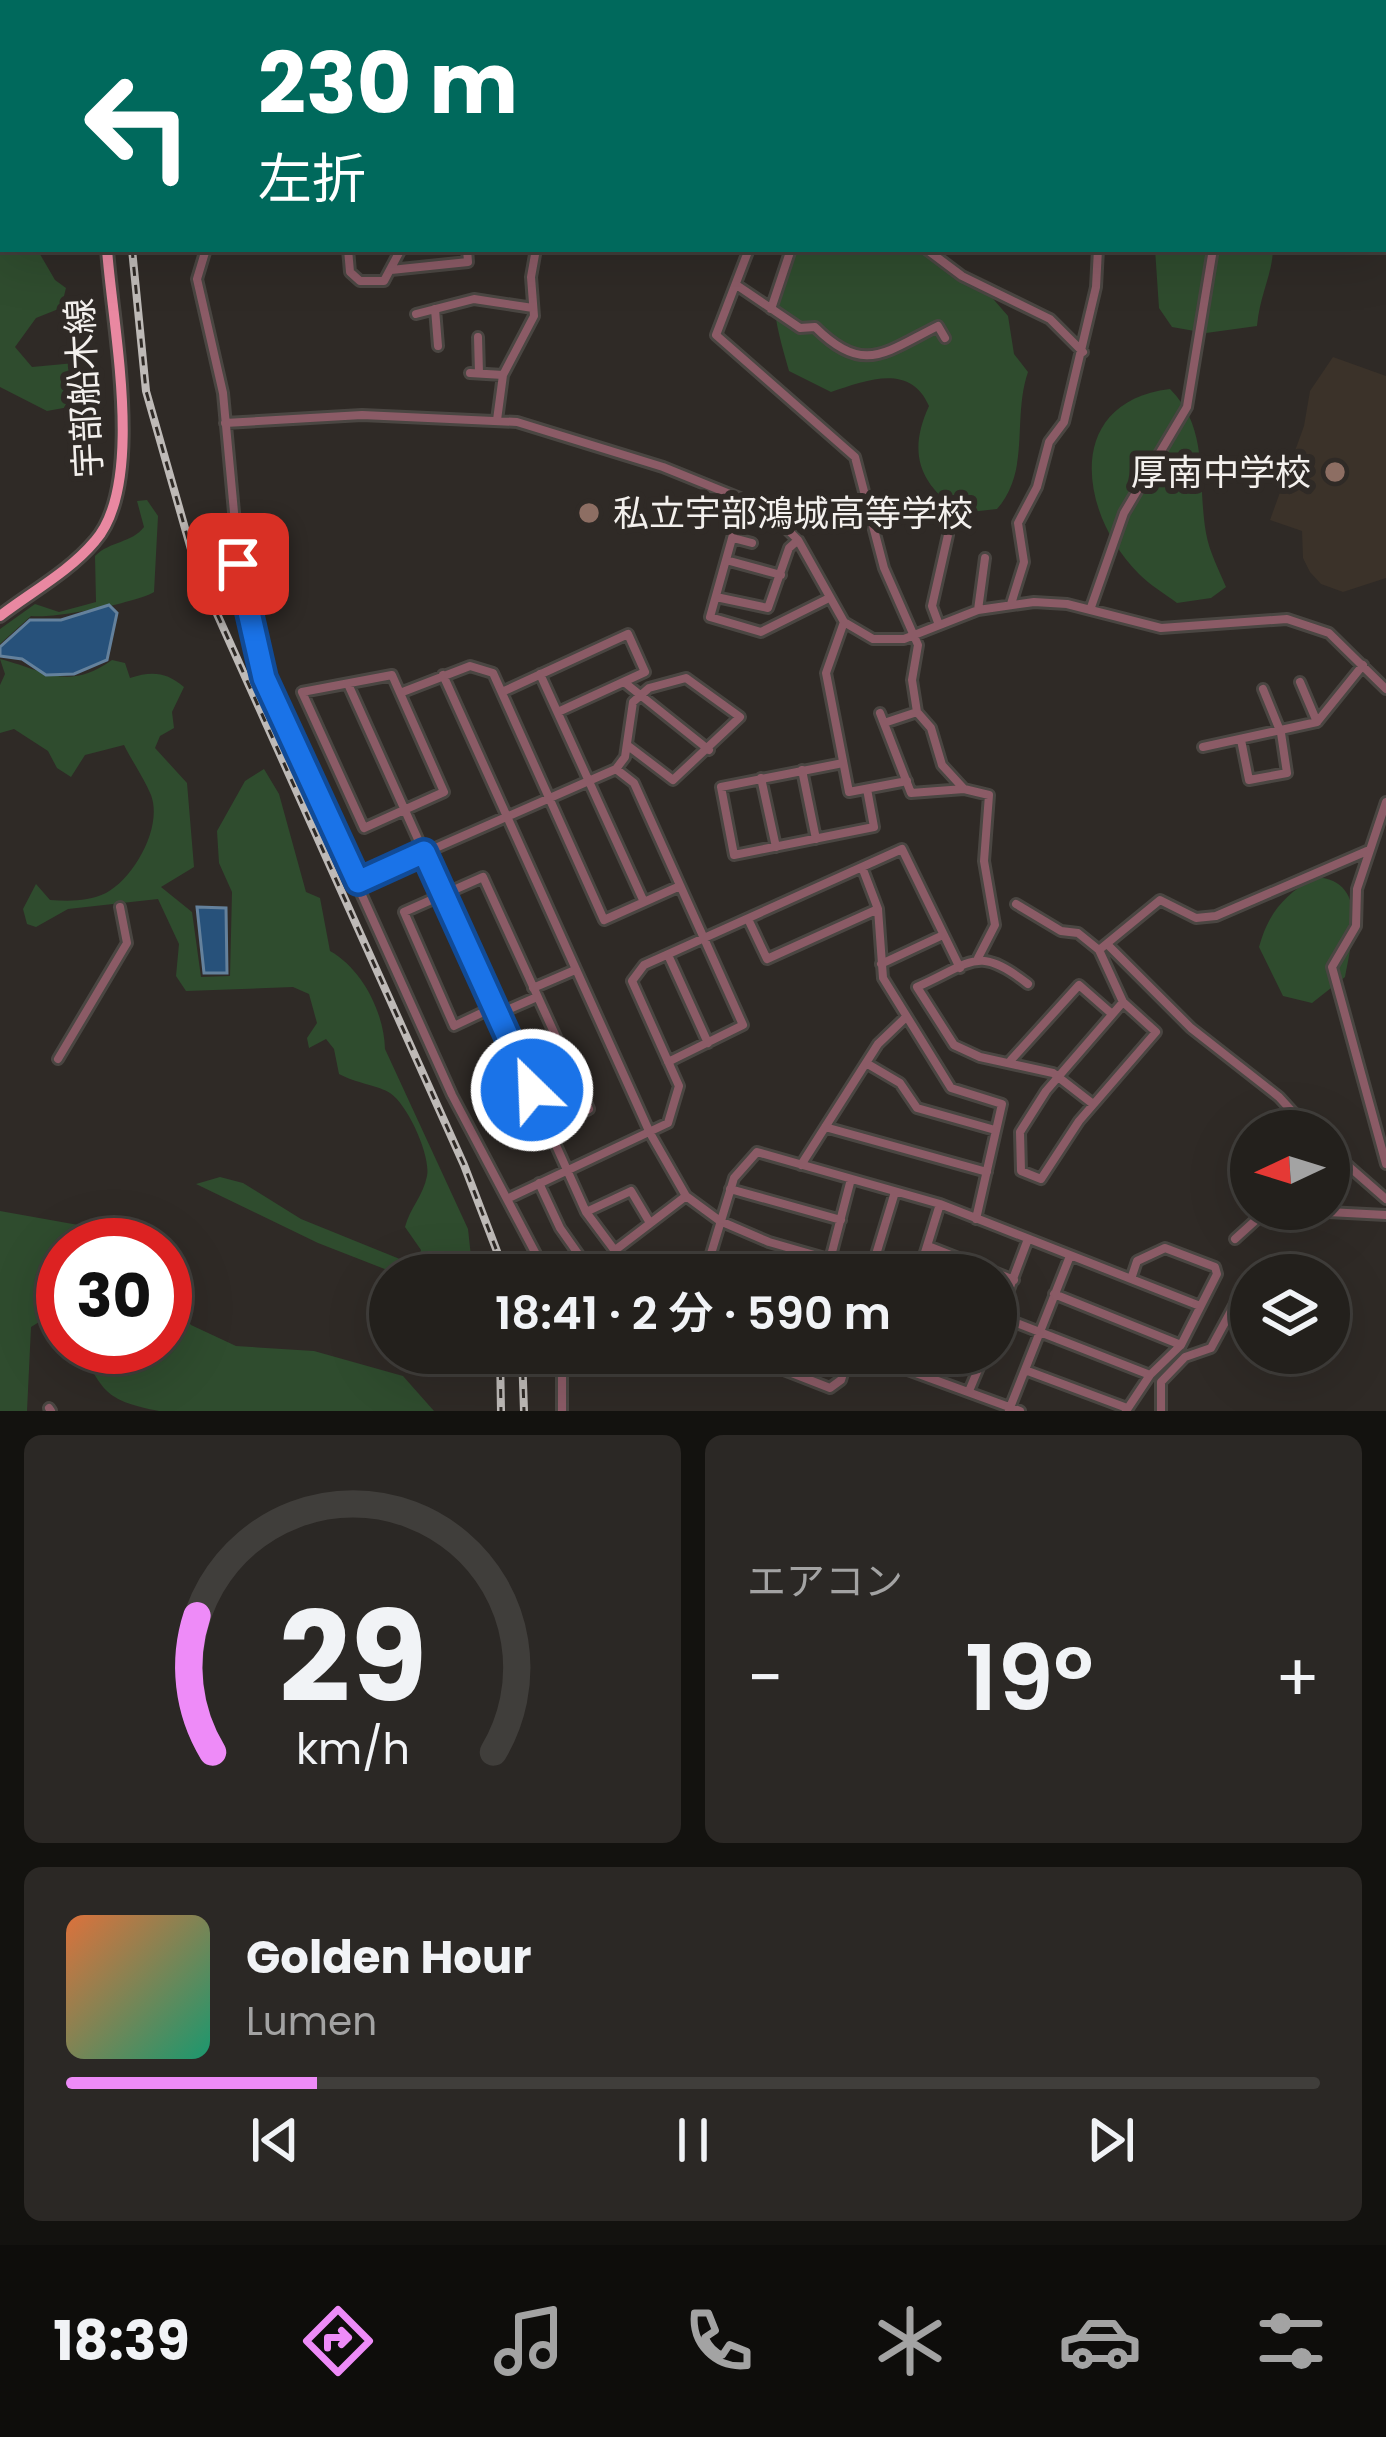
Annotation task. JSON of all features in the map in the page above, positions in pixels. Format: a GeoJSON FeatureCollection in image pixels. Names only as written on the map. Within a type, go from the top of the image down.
{"type":"FeatureCollection","features":[{"type":"Feature","properties":{"kind":"main road","name":"宇部船木線"},"geometry":{"type":"LineString","coordinates":[[0,616],[96,540],[119,492],[122,451],[107,252]]}},
{"type":"Feature","properties":{"kind":"street"},"geometry":{"type":"LineString","coordinates":[[205,252],[197,278],[218,364],[238,564],[264,678],[472,1138],[536,1254]]}},
{"type":"Feature","properties":{"kind":"street"},"geometry":{"type":"LineString","coordinates":[[348,252],[350,272],[361,281],[384,280],[400,252]]}},
{"type":"Feature","properties":{"kind":"street"},"geometry":{"type":"LineString","coordinates":[[391,270],[468,262],[467,252]]}},
{"type":"Feature","properties":{"kind":"street"},"geometry":{"type":"LineString","coordinates":[[497,420],[503,375],[532,322],[536,252]]}},
{"type":"Feature","properties":{"kind":"street"},"geometry":{"type":"LineString","coordinates":[[748,252],[716,335],[855,457],[884,568],[914,635],[917,712],[931,728],[941,765],[964,789]]}},
{"type":"Feature","properties":{"kind":"street"},"geometry":{"type":"LineString","coordinates":[[772,309],[790,252]]}},
{"type":"Feature","properties":{"kind":"street"},"geometry":{"type":"LineString","coordinates":[[930,252],[962,276],[1050,320],[1083,352]]}},
{"type":"Feature","properties":{"kind":"street"},"geometry":{"type":"LineString","coordinates":[[1011,604],[1024,562],[1018,523],[1036,488],[1049,442],[1064,422],[1083,352],[1098,252]]}},
{"type":"Feature","properties":{"kind":"street"},"geometry":{"type":"LineString","coordinates":[[1090,610],[1124,514],[1186,407],[1212,252]]}},
{"type":"Feature","properties":{"kind":"street"},"geometry":{"type":"LineString","coordinates":[[738,286],[800,328],[815,327],[841,351],[858,357],[876,356],[938,326],[946,338]]}},
{"type":"Feature","properties":{"kind":"street"},"geometry":{"type":"LineString","coordinates":[[416,314],[474,299],[533,308]]}},
{"type":"Feature","properties":{"kind":"street"},"geometry":{"type":"LineString","coordinates":[[435,309],[438,346]]}},
{"type":"Feature","properties":{"kind":"street"},"geometry":{"type":"LineString","coordinates":[[478,337],[474,373],[503,375]]}},
{"type":"Feature","properties":{"kind":"street"},"geometry":{"type":"LineString","coordinates":[[225,423],[362,415],[497,420],[615,451],[781,518],[844,622],[873,639],[914,635],[978,610],[1011,604],[1057,603],[1161,628],[1296,620],[1328,633],[1386,689]]}},
{"type":"Feature","properties":{"kind":"street"},"geometry":{"type":"LineString","coordinates":[[743,499],[710,617],[761,632],[829,598]]}},
{"type":"Feature","properties":{"kind":"street"},"geometry":{"type":"LineString","coordinates":[[939,625],[932,606],[948,535]]}},
{"type":"Feature","properties":{"kind":"street"},"geometry":{"type":"LineString","coordinates":[[733,538],[752,543]]}},
{"type":"Feature","properties":{"kind":"street"},"geometry":{"type":"LineString","coordinates":[[716,597],[768,608],[789,548],[798,540]]}},
{"type":"Feature","properties":{"kind":"street"},"geometry":{"type":"LineString","coordinates":[[978,610],[986,558]]}},
{"type":"Feature","properties":{"kind":"street"},"geometry":{"type":"LineString","coordinates":[[726,560],[781,575]]}},
{"type":"Feature","properties":{"kind":"street"},"geometry":{"type":"LineString","coordinates":[[844,622],[826,673],[849,792],[907,782]]}},
{"type":"Feature","properties":{"kind":"street"},"geometry":{"type":"LineString","coordinates":[[502,692],[628,634],[645,672],[558,712]]}},
{"type":"Feature","properties":{"kind":"street"},"geometry":{"type":"LineString","coordinates":[[1203,747],[1317,722],[1363,665]]}},
{"type":"Feature","properties":{"kind":"street"},"geometry":{"type":"LineString","coordinates":[[400,693],[479,666],[494,674],[604,920],[680,886]]}},
{"type":"Feature","properties":{"kind":"street"},"geometry":{"type":"LineString","coordinates":[[540,674],[644,902]]}},
{"type":"Feature","properties":{"kind":"street"},"geometry":{"type":"LineString","coordinates":[[392,675],[444,792],[364,828],[302,692],[348,684],[392,675]]}},
{"type":"Feature","properties":{"kind":"street"},"geometry":{"type":"LineString","coordinates":[[443,675],[650,1133],[686,1196],[720,1221],[813,1254]]}},
{"type":"Feature","properties":{"kind":"street"},"geometry":{"type":"LineString","coordinates":[[358,882],[616,769],[627,745],[628,716],[637,694],[686,678],[740,717],[673,780],[627,745]]}},
{"type":"Feature","properties":{"kind":"street"},"geometry":{"type":"LineString","coordinates":[[624,682],[709,750]]}},
{"type":"Feature","properties":{"kind":"street"},"geometry":{"type":"LineString","coordinates":[[1300,682],[1317,722]]}},
{"type":"Feature","properties":{"kind":"street"},"geometry":{"type":"LineString","coordinates":[[348,684],[566,1170],[586,1212],[617,1254]]}},
{"type":"Feature","properties":{"kind":"street"},"geometry":{"type":"LineString","coordinates":[[1241,740],[1249,780],[1287,773],[1281,733],[1263,689]]}},
{"type":"Feature","properties":{"kind":"street"},"geometry":{"type":"LineString","coordinates":[[880,712],[911,793],[964,789],[989,795],[984,861],[995,925],[977,960]]}},
{"type":"Feature","properties":{"kind":"street"},"geometry":{"type":"LineString","coordinates":[[887,722],[917,712]]}},
{"type":"Feature","properties":{"kind":"street"},"geometry":{"type":"LineString","coordinates":[[842,764],[721,787],[734,855],[874,827],[867,789]]}},
{"type":"Feature","properties":{"kind":"street"},"geometry":{"type":"LineString","coordinates":[[616,769],[634,783],[743,1025],[668,1062]]}},
{"type":"Feature","properties":{"kind":"street"},"geometry":{"type":"LineString","coordinates":[[802,770],[816,839]]}},
{"type":"Feature","properties":{"kind":"street"},"geometry":{"type":"LineString","coordinates":[[761,778],[776,847]]}},
{"type":"Feature","properties":{"kind":"street"},"geometry":{"type":"LineString","coordinates":[[1386,802],[1366,851],[1356,926],[1332,967],[1386,1164]]}},
{"type":"Feature","properties":{"kind":"street"},"geometry":{"type":"LineString","coordinates":[[506,1199],[668,1124],[677,1096],[668,1062],[632,981],[644,965],[902,849],[960,968]]}},
{"type":"Feature","properties":{"kind":"street"},"geometry":{"type":"LineString","coordinates":[[1103,947],[1160,900],[1196,918],[1216,916],[1366,851]]}},
{"type":"Feature","properties":{"kind":"street"},"geometry":{"type":"LineString","coordinates":[[862,867],[878,909],[883,978],[905,1018],[951,1088],[1002,1104],[976,1219]]}},
{"type":"Feature","properties":{"kind":"street"},"geometry":{"type":"LineString","coordinates":[[514,1143],[589,1109],[535,992],[483,877],[404,912],[454,1026],[496,1011],[535,992],[575,970]]}},
{"type":"Feature","properties":{"kind":"street"},"geometry":{"type":"LineString","coordinates":[[1016,904],[1061,931],[1078,933],[1103,947],[1291,1110]]}},
{"type":"Feature","properties":{"kind":"street"},"geometry":{"type":"LineString","coordinates":[[58,1059],[127,943],[120,907]]}},
{"type":"Feature","properties":{"kind":"street"},"geometry":{"type":"LineString","coordinates":[[748,919],[767,959],[878,909]]}},
{"type":"Feature","properties":{"kind":"street"},"geometry":{"type":"LineString","coordinates":[[881,964],[943,935]]}},
{"type":"Feature","properties":{"kind":"street"},"geometry":{"type":"LineString","coordinates":[[1103,947],[1124,1002],[1156,1032],[1093,1104],[1041,1179],[1021,1171],[1020,1132],[1058,1076],[1124,1002]]}},
{"type":"Feature","properties":{"kind":"street"},"geometry":{"type":"LineString","coordinates":[[668,955],[708,1043]]}},
{"type":"Feature","properties":{"kind":"street"},"geometry":{"type":"LineString","coordinates":[[1028,984],[996,959],[977,960],[917,987],[954,1045],[980,1057],[1011,1060],[1058,1076],[1093,1104]]}},
{"type":"Feature","properties":{"kind":"street"},"geometry":{"type":"LineString","coordinates":[[1011,1060],[1079,985],[1112,1014]]}},
{"type":"Feature","properties":{"kind":"street"},"geometry":{"type":"LineString","coordinates":[[801,1165],[866,1063],[905,1018]]}},
{"type":"Feature","properties":{"kind":"street"},"geometry":{"type":"LineString","coordinates":[[866,1063],[900,1083],[917,1108],[995,1130]]}},
{"type":"Feature","properties":{"kind":"street"},"geometry":{"type":"LineString","coordinates":[[825,1127],[987,1172]]}},
{"type":"Feature","properties":{"kind":"street"},"geometry":{"type":"LineString","coordinates":[[711,1254],[730,1189],[752,1154],[940,1204],[1200,1306]]}},
{"type":"Feature","properties":{"kind":"street"},"geometry":{"type":"LineString","coordinates":[[1350,1167],[1386,1199]]}},
{"type":"Feature","properties":{"kind":"street"},"geometry":{"type":"LineString","coordinates":[[832,1254],[851,1179]]}},
{"type":"Feature","properties":{"kind":"street"},"geometry":{"type":"LineString","coordinates":[[539,1183],[578,1254]]}},
{"type":"Feature","properties":{"kind":"street"},"geometry":{"type":"LineString","coordinates":[[730,1189],[841,1220]]}},
{"type":"Feature","properties":{"kind":"street"},"geometry":{"type":"LineString","coordinates":[[586,1212],[631,1190],[650,1223]]}},
{"type":"Feature","properties":{"kind":"street"},"geometry":{"type":"LineString","coordinates":[[877,1254],[895,1192]]}},
{"type":"Feature","properties":{"kind":"street"},"geometry":{"type":"LineString","coordinates":[[614,1250],[686,1196]]}},
{"type":"Feature","properties":{"kind":"street"},"geometry":{"type":"LineString","coordinates":[[925,1254],[940,1204]]}},
{"type":"Feature","properties":{"kind":"street"},"geometry":{"type":"LineString","coordinates":[[1235,1239],[1268,1209],[1386,1215]]}},
{"type":"Feature","properties":{"kind":"street"},"geometry":{"type":"LineString","coordinates":[[1017,1269],[1028,1240]]}},
{"type":"Feature","properties":{"kind":"street"},"geometry":{"type":"LineString","coordinates":[[928,1246],[948,1254]]}},
{"type":"Feature","properties":{"kind":"street"},"geometry":{"type":"LineString","coordinates":[[1025,1370],[1126,1409],[1150,1375],[1181,1345],[1217,1274],[1215,1267],[1165,1248],[1137,1261],[1131,1279]]}},
{"type":"Feature","properties":{"kind":"street"},"geometry":{"type":"LineString","coordinates":[[930,1374],[1013,1410],[1070,1256]]}},
{"type":"Feature","properties":{"kind":"street"},"geometry":{"type":"LineString","coordinates":[[1054,1294],[1181,1345]]}},
{"type":"Feature","properties":{"kind":"street"},"geometry":{"type":"LineString","coordinates":[[1161,1411],[1160,1382],[1185,1357],[1211,1348],[1230,1313]]}},
{"type":"Feature","properties":{"kind":"street"},"geometry":{"type":"LineString","coordinates":[[1017,1325],[1150,1375]]}},
{"type":"Feature","properties":{"kind":"street"},"geometry":{"type":"LineString","coordinates":[[562,1411],[563,1374]]}},
{"type":"Feature","properties":{"kind":"street"},"geometry":{"type":"LineString","coordinates":[[794,1374],[830,1388],[843,1374]]}},
{"type":"Feature","properties":{"kind":"street"},"geometry":{"type":"LineString","coordinates":[[969,1391],[976,1374]]}},
{"type":"Feature","properties":{"kind":"shaded area","name":"厚南中学校"},"geometry":{"type":"Polygon","coordinates":[[[1333,357],[1386,376],[1386,578],[1343,592],[1321,584],[1310,572],[1303,558],[1302,531],[1270,520],[1304,426],[1310,391],[1333,357]]]}},
{"type":"Feature","properties":{"kind":"green space"},"geometry":{"type":"Polygon","coordinates":[[[0,252],[39,252],[55,280],[66,288],[61,308],[36,318],[15,347],[32,367],[96,361],[97,370],[87,376],[69,407],[47,411],[0,387],[0,252]]]}},
{"type":"Feature","properties":{"kind":"green space"},"geometry":{"type":"Polygon","coordinates":[[[787,252],[928,252],[973,288],[988,293],[1008,316],[1014,354],[1028,372],[1018,461],[997,509],[961,513],[927,479],[919,439],[929,406],[911,384],[887,378],[831,392],[789,371],[774,294],[787,252]]]}},
{"type":"Feature","properties":{"kind":"green space"},"geometry":{"type":"Polygon","coordinates":[[[1155,252],[1273,252],[1257,326],[1206,333],[1172,327],[1159,308],[1155,252]]]}},
{"type":"Feature","properties":{"kind":"green space"},"geometry":{"type":"Polygon","coordinates":[[[1170,389],[1183,405],[1197,439],[1206,533],[1226,587],[1211,598],[1177,603],[1143,578],[1119,549],[1103,522],[1092,464],[1097,437],[1112,415],[1135,398],[1170,389]]]}},
{"type":"Feature","properties":{"kind":"green space"},"geometry":{"type":"Polygon","coordinates":[[[147,500],[158,516],[154,592],[94,609],[31,616],[0,644],[0,629],[35,604],[59,612],[96,602],[95,556],[144,527],[137,501],[147,500]]]}},
{"type":"Feature","properties":{"kind":"green space"},"geometry":{"type":"Polygon","coordinates":[[[0,659],[68,677],[112,660],[125,663],[130,678],[158,674],[184,687],[172,712],[174,728],[160,736],[155,748],[187,783],[194,867],[161,887],[192,912],[201,977],[230,976],[232,892],[219,863],[217,831],[245,781],[264,769],[279,794],[306,892],[320,898],[330,951],[352,969],[369,993],[385,1049],[468,1229],[471,1254],[420,1254],[405,1227],[427,1176],[422,1144],[411,1119],[390,1093],[339,1074],[334,1049],[326,1039],[309,1048],[307,1038],[317,1023],[309,994],[293,987],[186,991],[176,976],[179,944],[158,899],[68,909],[36,927],[27,924],[23,909],[36,884],[50,900],[78,900],[106,893],[127,876],[144,850],[154,808],[124,745],[85,755],[71,777],[57,768],[48,751],[14,729],[0,733],[0,685],[5,674],[0,659]]]}},
{"type":"Feature","properties":{"kind":"green space"},"geometry":{"type":"Polygon","coordinates":[[[1314,877],[1343,888],[1350,900],[1353,929],[1345,977],[1312,1003],[1283,996],[1259,947],[1279,906],[1314,877]]]}},
{"type":"Feature","properties":{"kind":"green space"},"geometry":{"type":"Polygon","coordinates":[[[220,1177],[243,1183],[301,1219],[387,1254],[369,1254],[369,1263],[196,1184],[220,1177]]]}},
{"type":"Feature","properties":{"kind":"green space"},"geometry":{"type":"Polygon","coordinates":[[[0,1211],[39,1218],[27,1411],[0,1411],[0,1211]]]}},
{"type":"Feature","properties":{"kind":"green space"},"geometry":{"type":"Polygon","coordinates":[[[192,1325],[236,1346],[314,1351],[369,1366],[369,1374],[403,1376],[434,1411],[159,1411],[117,1398],[95,1375],[192,1374],[192,1325]]]}},
{"type":"Feature","properties":{"kind":"water"},"geometry":{"type":"Polygon","coordinates":[[[109,605],[117,613],[107,660],[74,674],[46,675],[22,659],[0,656],[0,647],[30,620],[61,620],[109,605]]]}},
{"type":"Feature","properties":{"kind":"water"},"geometry":{"type":"Polygon","coordinates":[[[197,907],[226,908],[227,973],[204,973],[197,907]]]}},
{"type":"Feature","properties":{"kind":"railway"},"geometry":{"type":"LineString","coordinates":[[132,252],[146,391],[196,567],[464,1165],[498,1254]]}},
{"type":"Feature","properties":{"kind":"railway"},"geometry":{"type":"LineString","coordinates":[[500,1374],[501,1411]]}},
{"type":"Feature","properties":{"kind":"railway"},"geometry":{"type":"LineString","coordinates":[[523,1374],[524,1411]]}},
{"type":"Feature","properties":{"kind":"place","name":"厚南中学校"},"geometry":{"type":"Point","coordinates":[1335,472]}},
{"type":"Feature","properties":{"kind":"place","name":"私立宇部鴻城高等学校"},"geometry":{"type":"Point","coordinates":[589,513]}},
{"type":"Feature","properties":{"kind":"route"},"geometry":{"type":"LineString","coordinates":[[238,564],[264,678],[358,882],[424,852],[532,1090]]}}]}
